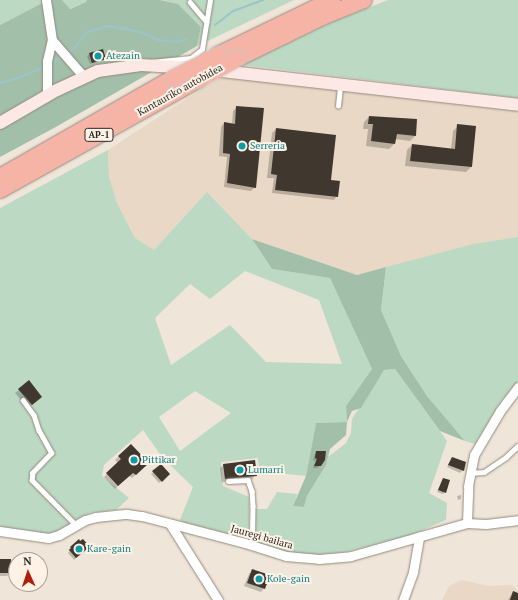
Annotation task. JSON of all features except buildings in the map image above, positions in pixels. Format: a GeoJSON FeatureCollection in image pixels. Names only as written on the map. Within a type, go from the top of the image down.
{"type":"FeatureCollection","features":[{"type":"Feature","properties":{"kind":"highway","name":"Kantauriko autobidea"},"geometry":{"type":"LineString","coordinates":[[0,177],[173,78],[332,0]]}},
{"type":"Feature","properties":{"kind":"highway","name":"Kantauriko autobidea"},"geometry":{"type":"LineString","coordinates":[[0,190],[198,80],[234,65],[322,17],[364,0]]}},
{"type":"Feature","properties":{"kind":"main road"},"geometry":{"type":"LineString","coordinates":[[0,123],[46,96],[84,77],[108,69],[141,65],[234,65],[340,84],[518,104]]}},
{"type":"Feature","properties":{"kind":"street"},"geometry":{"type":"LineString","coordinates":[[46,0],[52,40],[47,61],[46,96]]}},
{"type":"Feature","properties":{"kind":"street"},"geometry":{"type":"LineString","coordinates":[[52,40],[84,77]]}},
{"type":"Feature","properties":{"kind":"street"},"geometry":{"type":"LineString","coordinates":[[467,523],[470,473],[474,455],[500,410],[518,387]]}},
{"type":"Feature","properties":{"kind":"street","name":"Jauregi bailara"},"geometry":{"type":"LineString","coordinates":[[0,531],[48,538],[59,535],[96,516],[127,514],[252,545],[300,559],[335,558],[419,537],[467,523],[486,524],[518,520]]}},
{"type":"Feature","properties":{"kind":"street"},"geometry":{"type":"LineString","coordinates":[[170,524],[218,600]]}},
{"type":"Feature","properties":{"kind":"street"},"geometry":{"type":"LineString","coordinates":[[403,600],[413,572],[419,537]]}},
{"type":"Feature","properties":{"kind":"lane"},"geometry":{"type":"LineString","coordinates":[[141,65],[156,60],[179,60],[191,58],[202,49],[210,0]]}},
{"type":"Feature","properties":{"kind":"lane"},"geometry":{"type":"LineString","coordinates":[[190,2],[207,22]]}},
{"type":"Feature","properties":{"kind":"lane"},"geometry":{"type":"LineString","coordinates":[[202,49],[234,65]]}},
{"type":"Feature","properties":{"kind":"lane"},"geometry":{"type":"LineString","coordinates":[[338,106],[340,84]]}},
{"type":"Feature","properties":{"kind":"lane"},"geometry":{"type":"LineString","coordinates":[[23,400],[34,415],[39,430],[52,452],[34,473],[32,480],[76,525]]}},
{"type":"Feature","properties":{"kind":"lane"},"geometry":{"type":"LineString","coordinates":[[470,473],[484,472],[506,457],[518,446]]}},
{"type":"Feature","properties":{"kind":"lane"},"geometry":{"type":"LineString","coordinates":[[228,481],[248,480],[252,491],[253,506],[252,545]]}},
{"type":"Feature","properties":{"kind":"shaded area"},"geometry":{"type":"Polygon","coordinates":[[[220,77],[518,108],[518,237],[473,244],[357,275],[252,239],[207,192],[154,250],[135,238],[117,203],[109,177],[108,150],[220,77]]]}},
{"type":"Feature","properties":{"kind":"shaded area"},"geometry":{"type":"Polygon","coordinates":[[[462,580],[488,586],[512,585],[518,591],[518,600],[442,600],[449,586],[462,580]]]}},
{"type":"Feature","properties":{"kind":"green space"},"geometry":{"type":"Polygon","coordinates":[[[0,0],[48,0],[0,25],[0,0]]]}},
{"type":"Feature","properties":{"kind":"green space"},"geometry":{"type":"Polygon","coordinates":[[[48,0],[62,0],[70,9],[86,2],[87,0],[160,0],[178,4],[201,27],[197,46],[54,128],[0,157],[0,25],[48,0]]]}},
{"type":"Feature","properties":{"kind":"green space"},"geometry":{"type":"Polygon","coordinates":[[[62,0],[87,0],[86,2],[69,9],[62,0]]]}},
{"type":"Feature","properties":{"kind":"green space"},"geometry":{"type":"Polygon","coordinates":[[[161,0],[294,0],[197,46],[201,27],[178,4],[161,0]]]}},
{"type":"Feature","properties":{"kind":"green space"},"geometry":{"type":"Polygon","coordinates":[[[388,0],[518,0],[518,98],[243,65],[330,23],[388,0]]]}},
{"type":"Feature","properties":{"kind":"green space"},"geometry":{"type":"Polygon","coordinates":[[[108,150],[109,177],[117,203],[135,238],[154,250],[207,192],[252,239],[272,269],[330,278],[372,369],[346,406],[347,422],[316,423],[306,476],[259,471],[258,458],[221,462],[223,486],[249,497],[249,537],[244,539],[187,526],[180,520],[193,487],[162,457],[143,430],[104,465],[102,476],[129,498],[116,510],[90,513],[53,533],[42,534],[0,527],[0,208],[108,150]],[[245,271],[210,299],[190,284],[155,318],[171,365],[230,325],[266,362],[342,364],[319,300],[245,271]],[[195,391],[159,417],[180,451],[231,413],[195,391]]]}},
{"type":"Feature","properties":{"kind":"green space"},"geometry":{"type":"Polygon","coordinates":[[[518,237],[518,382],[502,400],[475,444],[465,441],[427,396],[401,356],[381,310],[386,267],[473,244],[518,237]]]}},
{"type":"Feature","properties":{"kind":"green space"},"geometry":{"type":"Polygon","coordinates":[[[252,239],[357,275],[386,267],[381,310],[401,356],[427,396],[465,441],[440,431],[395,369],[384,370],[361,408],[352,411],[347,422],[346,406],[372,369],[330,278],[272,269],[252,239]]]}},
{"type":"Feature","properties":{"kind":"green space"},"geometry":{"type":"Polygon","coordinates":[[[395,369],[447,441],[429,493],[447,503],[446,520],[408,536],[330,556],[306,555],[277,550],[259,544],[256,538],[256,509],[267,509],[277,492],[297,494],[294,506],[304,507],[307,496],[326,465],[328,457],[346,443],[351,433],[352,419],[384,370],[395,369]]]}},
{"type":"Feature","properties":{"kind":"green space"},"geometry":{"type":"Polygon","coordinates":[[[347,422],[346,435],[330,449],[326,465],[307,496],[304,507],[293,506],[306,476],[316,423],[347,422]]]}},
{"type":"Feature","properties":{"kind":"waterway"},"geometry":{"type":"LineString","coordinates":[[215,25],[233,11],[263,0]]}},
{"type":"Feature","properties":{"kind":"waterway"},"geometry":{"type":"LineString","coordinates":[[67,52],[75,47],[87,32],[109,26],[141,32],[158,40],[178,42],[187,39]]}},
{"type":"Feature","properties":{"kind":"waterway"},"geometry":{"type":"LineString","coordinates":[[51,63],[62,56]]}},
{"type":"Feature","properties":{"kind":"waterway"},"geometry":{"type":"LineString","coordinates":[[0,83],[21,77],[43,67]]}},
{"type":"Feature","properties":{"kind":"place","name":"Atezain"},"geometry":{"type":"Point","coordinates":[98,56]}},
{"type":"Feature","properties":{"kind":"place","name":"Serreria"},"geometry":{"type":"Point","coordinates":[242,146]}},
{"type":"Feature","properties":{"kind":"place","name":"Pittikar"},"geometry":{"type":"Point","coordinates":[134,460]}},
{"type":"Feature","properties":{"kind":"place","name":"Lumarri"},"geometry":{"type":"Point","coordinates":[240,470]}},
{"type":"Feature","properties":{"kind":"place","name":"Kare-gain"},"geometry":{"type":"Point","coordinates":[79,549]}},
{"type":"Feature","properties":{"kind":"place","name":"Kole-gain"},"geometry":{"type":"Point","coordinates":[259,579]}}]}
